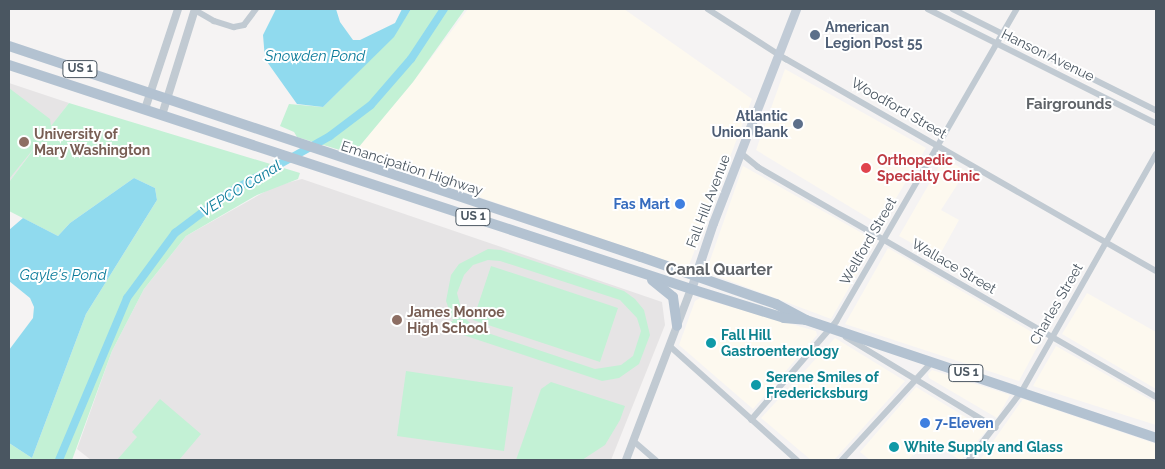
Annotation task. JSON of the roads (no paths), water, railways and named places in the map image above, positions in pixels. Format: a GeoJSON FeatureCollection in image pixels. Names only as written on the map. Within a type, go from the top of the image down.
{"type":"FeatureCollection","features":[{"type":"Feature","properties":{"kind":"main road","name":"Fall Hill Avenue"},"geometry":{"type":"LineString","coordinates":[[691,289],[796,9]]}},
{"type":"Feature","properties":{"kind":"main road","name":"Emancipation Highway"},"geometry":{"type":"LineString","coordinates":[[9,46],[167,96],[336,158],[776,304],[806,320],[1022,391],[1156,438]]}},
{"type":"Feature","properties":{"kind":"main road","name":"Emancipation Highway"},"geometry":{"type":"LineString","coordinates":[[9,64],[691,289],[784,318],[806,320]]}},
{"type":"Feature","properties":{"kind":"main road"},"geometry":{"type":"LineString","coordinates":[[638,271],[672,296],[677,306],[677,326]]}},
{"type":"Feature","properties":{"kind":"main road","name":"Emancipation Highway"},"geometry":{"type":"LineString","coordinates":[[1125,428],[1156,432]]}},
{"type":"Feature","properties":{"kind":"street"},"geometry":{"type":"LineString","coordinates":[[145,109],[178,9]]}},
{"type":"Feature","properties":{"kind":"street"},"geometry":{"type":"LineString","coordinates":[[162,115],[195,9],[214,22],[234,27],[244,25],[256,9]]}},
{"type":"Feature","properties":{"kind":"street","name":"Woodford Street"},"geometry":{"type":"LineString","coordinates":[[708,9],[779,54],[1156,271]]}},
{"type":"Feature","properties":{"kind":"street","name":"Hanson Avenue"},"geometry":{"type":"LineString","coordinates":[[928,9],[1156,122]]}},
{"type":"Feature","properties":{"kind":"street","name":"Hanson Avenue"},"geometry":{"type":"LineString","coordinates":[[953,9],[1156,110]]}},
{"type":"Feature","properties":{"kind":"street","name":"Wellford Street"},"geometry":{"type":"LineString","coordinates":[[751,420],[832,329],[1018,9]]}},
{"type":"Feature","properties":{"kind":"street","name":"Wallace Street"},"geometry":{"type":"LineString","coordinates":[[742,154],[758,167],[1156,397]]}},
{"type":"Feature","properties":{"kind":"street","name":"Charles Street"},"geometry":{"type":"LineString","coordinates":[[969,460],[996,428],[1022,391],[1051,336],[1156,154]]}},
{"type":"Feature","properties":{"kind":"street","name":"Fall Hill Avenue"},"geometry":{"type":"LineString","coordinates":[[626,460],[635,442],[691,289]]}},
{"type":"Feature","properties":{"kind":"street"},"geometry":{"type":"LineString","coordinates":[[832,329],[996,428]]}},
{"type":"Feature","properties":{"kind":"street"},"geometry":{"type":"LineString","coordinates":[[670,346],[797,460]]}},
{"type":"Feature","properties":{"kind":"street"},"geometry":{"type":"LineString","coordinates":[[842,460],[932,362]]}},
{"type":"Feature","properties":{"kind":"street"},"geometry":{"type":"LineString","coordinates":[[635,442],[656,460]]}},
{"type":"Feature","properties":{"kind":"water","name":"Snowden Pond"},"geometry":{"type":"Polygon","coordinates":[[[276,9],[336,9],[340,22],[353,40],[360,40],[395,23],[402,9],[411,9],[394,37],[323,107],[297,104],[265,59],[263,35],[276,9]]]}},
{"type":"Feature","properties":{"kind":"water","name":"Gayle's Pond"},"geometry":{"type":"Polygon","coordinates":[[[134,178],[155,188],[157,200],[86,314],[32,458],[9,443],[9,350],[33,318],[34,307],[30,298],[9,281],[9,230],[23,218],[58,236],[70,223],[134,178]]]}},
{"type":"Feature","properties":{"kind":"waterway","name":"VEPCO Canal"},"geometry":{"type":"LineString","coordinates":[[59,460],[127,298],[175,233],[228,193],[330,136],[371,105],[411,59],[444,9]]}},
{"type":"Feature","properties":{"kind":"place","name":"American Legion Post 55"},"geometry":{"type":"Point","coordinates":[815,35]}},
{"type":"Feature","properties":{"kind":"place","name":"Atlantic Union Bank"},"geometry":{"type":"Point","coordinates":[798,124]}},
{"type":"Feature","properties":{"kind":"place","name":"University of Mary Washington"},"geometry":{"type":"Point","coordinates":[24,142]}},
{"type":"Feature","properties":{"kind":"place","name":"Orthopedic Specialty Clinic"},"geometry":{"type":"Point","coordinates":[866,168]}},
{"type":"Feature","properties":{"kind":"place","name":"Fas Mart"},"geometry":{"type":"Point","coordinates":[680,204]}},
{"type":"Feature","properties":{"kind":"place","name":"James Monroe High School"},"geometry":{"type":"Point","coordinates":[397,320]}},
{"type":"Feature","properties":{"kind":"place","name":"Fall Hill Gastroenterology"},"geometry":{"type":"Point","coordinates":[711,343]}},
{"type":"Feature","properties":{"kind":"place","name":"Serene Smiles of Fredericksburg"},"geometry":{"type":"Point","coordinates":[756,385]}},
{"type":"Feature","properties":{"kind":"place","name":"7-Eleven"},"geometry":{"type":"Point","coordinates":[925,423]}},
{"type":"Feature","properties":{"kind":"place","name":"White Supply and Glass"},"geometry":{"type":"Point","coordinates":[894,447]}},
{"type":"Feature","properties":{"kind":"district","name":"Fairgrounds"},"geometry":{"type":"Point","coordinates":[1069,105]}},
{"type":"Feature","properties":{"kind":"district","name":"Canal Quarter"},"geometry":{"type":"Point","coordinates":[719,270]}}]}
